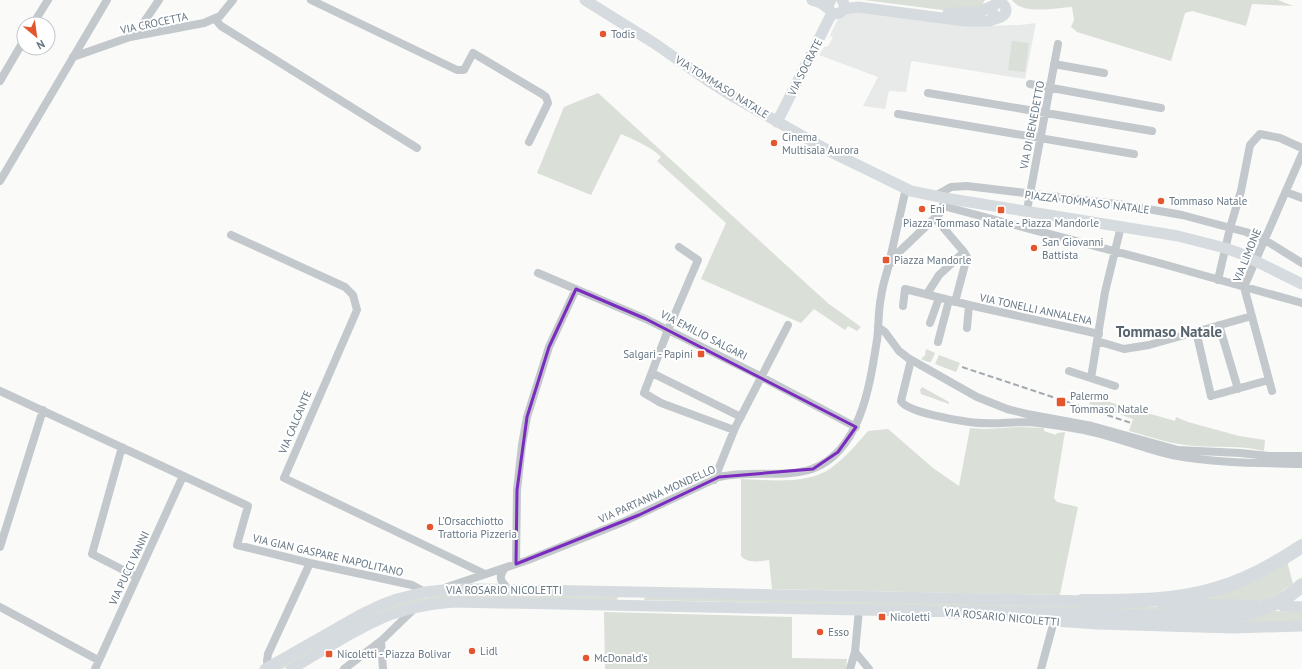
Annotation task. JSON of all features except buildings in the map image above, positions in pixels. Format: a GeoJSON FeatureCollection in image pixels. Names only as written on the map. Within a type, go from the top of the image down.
{"type":"FeatureCollection","features":[{"type":"Feature","properties":{"kind":"highway"},"geometry":{"type":"LineString","coordinates":[[1082,601],[1176,597],[1208,591],[1262,570],[1302,546]]}},
{"type":"Feature","properties":{"kind":"highway"},"geometry":{"type":"LineString","coordinates":[[951,612],[1220,618],[1249,613],[1268,607],[1290,595],[1302,585]]}},
{"type":"Feature","properties":{"kind":"main road","name":"VIA TOMMASO NATALE"},"geometry":{"type":"LineString","coordinates":[[585,0],[654,43],[713,84],[777,122],[831,152],[906,188]]}},
{"type":"Feature","properties":{"kind":"main road"},"geometry":{"type":"LineString","coordinates":[[812,0],[831,7],[841,13],[843,4]]}},
{"type":"Feature","properties":{"kind":"main road"},"geometry":{"type":"LineString","coordinates":[[843,4],[854,1],[950,14],[978,12],[997,3]]}},
{"type":"Feature","properties":{"kind":"main road"},"geometry":{"type":"LineString","coordinates":[[843,4],[965,21],[989,21],[1001,17],[994,15],[992,11],[997,3]]}},
{"type":"Feature","properties":{"kind":"main road","name":"VIA SOCRATE"},"geometry":{"type":"LineString","coordinates":[[777,122],[831,7]]}},
{"type":"Feature","properties":{"kind":"main road","name":"PIAZZA TOMMASO NATALE"},"geometry":{"type":"LineString","coordinates":[[906,188],[911,191],[941,200],[1027,210],[1178,236],[1225,248],[1302,284]]}},
{"type":"Feature","properties":{"kind":"main road","name":"VIA ROSARIO NICOLETTI"},"geometry":{"type":"LineString","coordinates":[[267,668],[365,612],[397,599],[439,590],[508,589],[617,591],[1256,605]]}},
{"type":"Feature","properties":{"kind":"main road"},"geometry":{"type":"LineString","coordinates":[[612,604],[620,603],[623,600],[622,595],[617,591]]}},
{"type":"Feature","properties":{"kind":"main road"},"geometry":{"type":"LineString","coordinates":[[653,592],[640,596],[640,599],[642,603],[654,606]]}},
{"type":"Feature","properties":{"kind":"main road","name":"VIA ROSARIO NICOLETTI"},"geometry":{"type":"LineString","coordinates":[[291,669],[370,624],[392,614],[416,607],[438,603],[612,604],[951,612],[1054,621],[1233,628],[1302,626]]}},
{"type":"Feature","properties":{"kind":"main road"},"geometry":{"type":"LineString","coordinates":[[1283,606],[1302,607]]}},
{"type":"Feature","properties":{"kind":"street"},"geometry":{"type":"LineString","coordinates":[[39,16],[48,0]]}},
{"type":"Feature","properties":{"kind":"street"},"geometry":{"type":"LineString","coordinates":[[0,181],[107,0]]}},
{"type":"Feature","properties":{"kind":"street","name":"VIA CROCETTA"},"geometry":{"type":"LineString","coordinates":[[144,22],[159,0]]}},
{"type":"Feature","properties":{"kind":"street","name":"VIA CROCETTA"},"geometry":{"type":"LineString","coordinates":[[73,57],[130,38],[204,23],[220,16],[233,0]]}},
{"type":"Feature","properties":{"kind":"street"},"geometry":{"type":"LineString","coordinates":[[311,0],[456,70],[464,70],[473,53],[546,97],[548,103],[529,142]]}},
{"type":"Feature","properties":{"kind":"street"},"geometry":{"type":"LineString","coordinates":[[214,19],[221,26],[417,148]]}},
{"type":"Feature","properties":{"kind":"street","name":"VIA DI BENEDETTO"},"geometry":{"type":"LineString","coordinates":[[1027,210],[1058,44]]}},
{"type":"Feature","properties":{"kind":"street"},"geometry":{"type":"LineString","coordinates":[[0,81],[16,54]]}},
{"type":"Feature","properties":{"kind":"street"},"geometry":{"type":"LineString","coordinates":[[1054,64],[1104,73]]}},
{"type":"Feature","properties":{"kind":"street"},"geometry":{"type":"LineString","coordinates":[[1030,84],[1161,108]]}},
{"type":"Feature","properties":{"kind":"street"},"geometry":{"type":"LineString","coordinates":[[928,93],[1152,131]]}},
{"type":"Feature","properties":{"kind":"street"},"geometry":{"type":"LineString","coordinates":[[898,114],[1134,154]]}},
{"type":"Feature","properties":{"kind":"street"},"geometry":{"type":"LineString","coordinates":[[1218,280],[1230,228],[1241,191],[1250,144],[1260,134],[1280,138],[1302,148]]}},
{"type":"Feature","properties":{"kind":"street","name":"VIA LIMONE"},"geometry":{"type":"LineString","coordinates":[[1272,391],[1244,287],[1302,154]]}},
{"type":"Feature","properties":{"kind":"street","name":"PIAZZA TOMMASO NATALE"},"geometry":{"type":"LineString","coordinates":[[1302,263],[1265,240],[1246,232],[1182,215],[1125,206],[967,186],[951,187],[941,200],[1115,252],[1302,303]]}},
{"type":"Feature","properties":{"kind":"street"},"geometry":{"type":"LineString","coordinates":[[888,266],[906,188]]}},
{"type":"Feature","properties":{"kind":"street"},"geometry":{"type":"LineString","coordinates":[[1286,192],[1302,198]]}},
{"type":"Feature","properties":{"kind":"street"},"geometry":{"type":"LineString","coordinates":[[888,266],[934,218],[941,200]]}},
{"type":"Feature","properties":{"kind":"street"},"geometry":{"type":"LineString","coordinates":[[934,218],[967,257],[938,342]]}},
{"type":"Feature","properties":{"kind":"street"},"geometry":{"type":"LineString","coordinates":[[1091,378],[1105,292],[1121,226]]}},
{"type":"Feature","properties":{"kind":"street","name":"VIA CALCANTE"},"geometry":{"type":"LineString","coordinates":[[231,234],[345,287],[353,295],[357,310],[284,478],[485,574]]}},
{"type":"Feature","properties":{"kind":"street"},"geometry":{"type":"LineString","coordinates":[[679,247],[698,260],[668,330],[644,393],[661,403],[734,430]]}},
{"type":"Feature","properties":{"kind":"street"},"geometry":{"type":"LineString","coordinates":[[927,294],[938,275],[964,252]]}},
{"type":"Feature","properties":{"kind":"street","name":"VIA PARTANNA MONDELLO"},"geometry":{"type":"LineString","coordinates":[[439,590],[516,564],[623,522],[714,480],[736,474],[791,472],[813,469],[822,464],[838,452],[852,435],[867,394],[877,339],[880,298],[888,266]]}},
{"type":"Feature","properties":{"kind":"street","name":"VIA EMILIO SALGARI"},"geometry":{"type":"LineString","coordinates":[[538,273],[646,319],[761,376],[856,427]]}},
{"type":"Feature","properties":{"kind":"street"},"geometry":{"type":"LineString","coordinates":[[516,564],[517,490],[527,417],[549,347],[576,289]]}},
{"type":"Feature","properties":{"kind":"street","name":"VIA TONELLI ANNALENA"},"geometry":{"type":"LineString","coordinates":[[903,306],[905,289],[1098,337],[1124,349],[1149,345],[1252,316]]}},
{"type":"Feature","properties":{"kind":"street"},"geometry":{"type":"LineString","coordinates":[[930,323],[939,298]]}},
{"type":"Feature","properties":{"kind":"street"},"geometry":{"type":"LineString","coordinates":[[966,328],[969,305]]}},
{"type":"Feature","properties":{"kind":"street"},"geometry":{"type":"LineString","coordinates":[[714,480],[734,430],[788,325]]}},
{"type":"Feature","properties":{"kind":"street"},"geometry":{"type":"LineString","coordinates":[[1219,325],[1238,389]]}},
{"type":"Feature","properties":{"kind":"street"},"geometry":{"type":"LineString","coordinates":[[878,327],[885,332],[892,343],[903,355],[977,398],[1006,408],[1027,414],[1092,426],[1178,450],[1269,456],[1302,456]]}},
{"type":"Feature","properties":{"kind":"street"},"geometry":{"type":"LineString","coordinates":[[1196,331],[1211,396],[1269,380]]}},
{"type":"Feature","properties":{"kind":"street"},"geometry":{"type":"LineString","coordinates":[[877,339],[892,343]]}},
{"type":"Feature","properties":{"kind":"street"},"geometry":{"type":"LineString","coordinates":[[911,360],[901,401],[908,407],[936,416],[977,423],[1025,422],[1079,429],[1106,435],[1157,452],[1193,458],[1302,464]]}},
{"type":"Feature","properties":{"kind":"street"},"geometry":{"type":"LineString","coordinates":[[1069,371],[1115,386]]}},
{"type":"Feature","properties":{"kind":"street"},"geometry":{"type":"LineString","coordinates":[[652,372],[741,416]]}},
{"type":"Feature","properties":{"kind":"street","name":"VIA GIAN GASPARE NAPOLITANO"},"geometry":{"type":"LineString","coordinates":[[0,391],[248,506],[236,545],[412,585],[425,592]]}},
{"type":"Feature","properties":{"kind":"street"},"geometry":{"type":"LineString","coordinates":[[0,546],[43,410]]}},
{"type":"Feature","properties":{"kind":"street"},"geometry":{"type":"LineString","coordinates":[[122,447],[92,554],[137,577]]}},
{"type":"Feature","properties":{"kind":"street","name":"VIA PUCCI VANNI"},"geometry":{"type":"LineString","coordinates":[[94,669],[183,476]]}},
{"type":"Feature","properties":{"kind":"street"},"geometry":{"type":"LineString","coordinates":[[267,668],[268,654],[310,563]]}},
{"type":"Feature","properties":{"kind":"street"},"geometry":{"type":"LineString","coordinates":[[505,568],[500,574],[503,585],[508,589]]}},
{"type":"Feature","properties":{"kind":"street"},"geometry":{"type":"LineString","coordinates":[[0,607],[98,660]]}},
{"type":"Feature","properties":{"kind":"street"},"geometry":{"type":"LineString","coordinates":[[344,669],[381,641],[416,607]]}},
{"type":"Feature","properties":{"kind":"street"},"geometry":{"type":"LineString","coordinates":[[850,669],[855,652],[859,610]]}},
{"type":"Feature","properties":{"kind":"street"},"geometry":{"type":"LineString","coordinates":[[1041,669],[1054,621]]}},
{"type":"Feature","properties":{"kind":"street"},"geometry":{"type":"LineString","coordinates":[[381,641],[383,669]]}},
{"type":"Feature","properties":{"kind":"street"},"geometry":{"type":"LineString","coordinates":[[855,652],[869,669]]}},
{"type":"Feature","properties":{"kind":"highlighted area"},"geometry":{"type":"Polygon","coordinates":[[[576,289],[646,319],[856,427],[838,452],[813,469],[719,477],[639,515],[516,564],[517,490],[527,417],[549,347],[576,289]]]}},
{"type":"Feature","properties":{"kind":"shaded area"},"geometry":{"type":"Polygon","coordinates":[[[864,0],[985,0],[981,7],[950,11],[864,0]]]}},
{"type":"Feature","properties":{"kind":"shaded area"},"geometry":{"type":"Polygon","coordinates":[[[1012,0],[1278,0],[1293,6],[1252,4],[1246,26],[1192,11],[1185,13],[1171,61],[1077,32],[1071,27],[1074,20],[1072,7],[1039,10],[1023,8],[1012,0]]]}},
{"type":"Feature","properties":{"kind":"shaded area"},"geometry":{"type":"Polygon","coordinates":[[[853,11],[975,26],[1020,25],[1036,23],[1025,79],[912,61],[906,92],[889,91],[885,109],[863,106],[878,77],[819,55],[824,47],[828,46],[832,39],[833,37],[830,36],[838,19],[853,11]]]}},
{"type":"Feature","properties":{"kind":"shaded area"},"geometry":{"type":"Polygon","coordinates":[[[1012,41],[1029,43],[1025,72],[1008,70],[1012,41]]]}},
{"type":"Feature","properties":{"kind":"shaded area"},"geometry":{"type":"Polygon","coordinates":[[[598,93],[829,304],[861,327],[857,331],[848,326],[845,330],[814,309],[801,323],[701,279],[726,223],[657,161],[661,157],[647,146],[621,134],[591,195],[537,173],[564,107],[598,93]]]}},
{"type":"Feature","properties":{"kind":"shaded area"},"geometry":{"type":"Polygon","coordinates":[[[926,349],[935,353],[931,362],[921,359],[925,355],[926,349]]]}},
{"type":"Feature","properties":{"kind":"shaded area"},"geometry":{"type":"Polygon","coordinates":[[[939,355],[960,363],[956,372],[935,364],[939,355]]]}},
{"type":"Feature","properties":{"kind":"shaded area"},"geometry":{"type":"Polygon","coordinates":[[[922,387],[949,402],[949,404],[921,394],[920,390],[922,387]]]}},
{"type":"Feature","properties":{"kind":"shaded area"},"geometry":{"type":"Polygon","coordinates":[[[1092,397],[1175,421],[1176,417],[1188,422],[1239,436],[1265,440],[1264,451],[1247,448],[1204,447],[1179,444],[1129,431],[1133,419],[1089,404],[1092,397]]]}},
{"type":"Feature","properties":{"kind":"shaded area"},"geometry":{"type":"Polygon","coordinates":[[[1019,427],[1044,428],[1044,431],[1056,435],[1057,433],[1065,432],[1054,498],[1057,502],[1078,507],[1059,595],[772,589],[769,560],[751,561],[744,559],[741,556],[741,479],[788,480],[811,477],[822,473],[836,464],[851,451],[868,431],[888,429],[933,468],[959,486],[970,428],[984,429],[1019,427]]]}},
{"type":"Feature","properties":{"kind":"shaded area"},"geometry":{"type":"Polygon","coordinates":[[[1287,561],[1293,584],[1263,601],[1180,600],[1287,561]]]}},
{"type":"Feature","properties":{"kind":"shaded area"},"geometry":{"type":"Polygon","coordinates":[[[444,594],[618,598],[616,601],[461,597],[361,624],[282,669],[274,669],[359,620],[390,606],[444,594]]]}},
{"type":"Feature","properties":{"kind":"shaded area"},"geometry":{"type":"Polygon","coordinates":[[[645,597],[1228,608],[1231,611],[1208,613],[644,600],[645,597]]]}},
{"type":"Feature","properties":{"kind":"shaded area"},"geometry":{"type":"Polygon","coordinates":[[[1275,611],[1302,612],[1302,622],[1233,625],[1232,622],[1275,611]]]}},
{"type":"Feature","properties":{"kind":"shaded area"},"geometry":{"type":"Polygon","coordinates":[[[604,612],[792,617],[792,658],[847,659],[846,669],[605,669],[604,612]]]}},
{"type":"Feature","properties":{"kind":"railway"},"geometry":{"type":"LineString","coordinates":[[962,367],[1131,423]]}},
{"type":"Feature","properties":{"kind":"place","name":"Todis"},"geometry":{"type":"Point","coordinates":[603,34]}},
{"type":"Feature","properties":{"kind":"place","name":"Cinema Multisala Aurora"},"geometry":{"type":"Point","coordinates":[774,143]}},
{"type":"Feature","properties":{"kind":"place","name":"Tommaso Natale"},"geometry":{"type":"Point","coordinates":[1161,201]}},
{"type":"Feature","properties":{"kind":"place","name":"Eni"},"geometry":{"type":"Point","coordinates":[922,209]}},
{"type":"Feature","properties":{"kind":"place","name":"Piazza Tommaso Natale - Piazza Mandorle"},"geometry":{"type":"Point","coordinates":[1001,210]}},
{"type":"Feature","properties":{"kind":"place","name":"San Giovanni Battista"},"geometry":{"type":"Point","coordinates":[1034,248]}},
{"type":"Feature","properties":{"kind":"place","name":"Piazza Mandorle"},"geometry":{"type":"Point","coordinates":[886,260]}},
{"type":"Feature","properties":{"kind":"place","name":"Salgari - Papini"},"geometry":{"type":"Point","coordinates":[701,354]}},
{"type":"Feature","properties":{"kind":"place","name":"Palermo Tommaso Natale"},"geometry":{"type":"Point","coordinates":[1061,402]}},
{"type":"Feature","properties":{"kind":"place","name":"L'Orsacchiotto Trattoria Pizzeria"},"geometry":{"type":"Point","coordinates":[430,527]}},
{"type":"Feature","properties":{"kind":"place","name":"Nicoletti"},"geometry":{"type":"Point","coordinates":[882,617]}},
{"type":"Feature","properties":{"kind":"place","name":"Esso"},"geometry":{"type":"Point","coordinates":[820,632]}},
{"type":"Feature","properties":{"kind":"place","name":"Lidl"},"geometry":{"type":"Point","coordinates":[472,651]}},
{"type":"Feature","properties":{"kind":"place","name":"Nicoletti - Piazza Bolivar"},"geometry":{"type":"Point","coordinates":[329,654]}},
{"type":"Feature","properties":{"kind":"place","name":"McDonald's"},"geometry":{"type":"Point","coordinates":[586,658]}},
{"type":"Feature","properties":{"kind":"district","name":"Tommaso Natale"},"geometry":{"type":"Point","coordinates":[1169,331]}}]}
